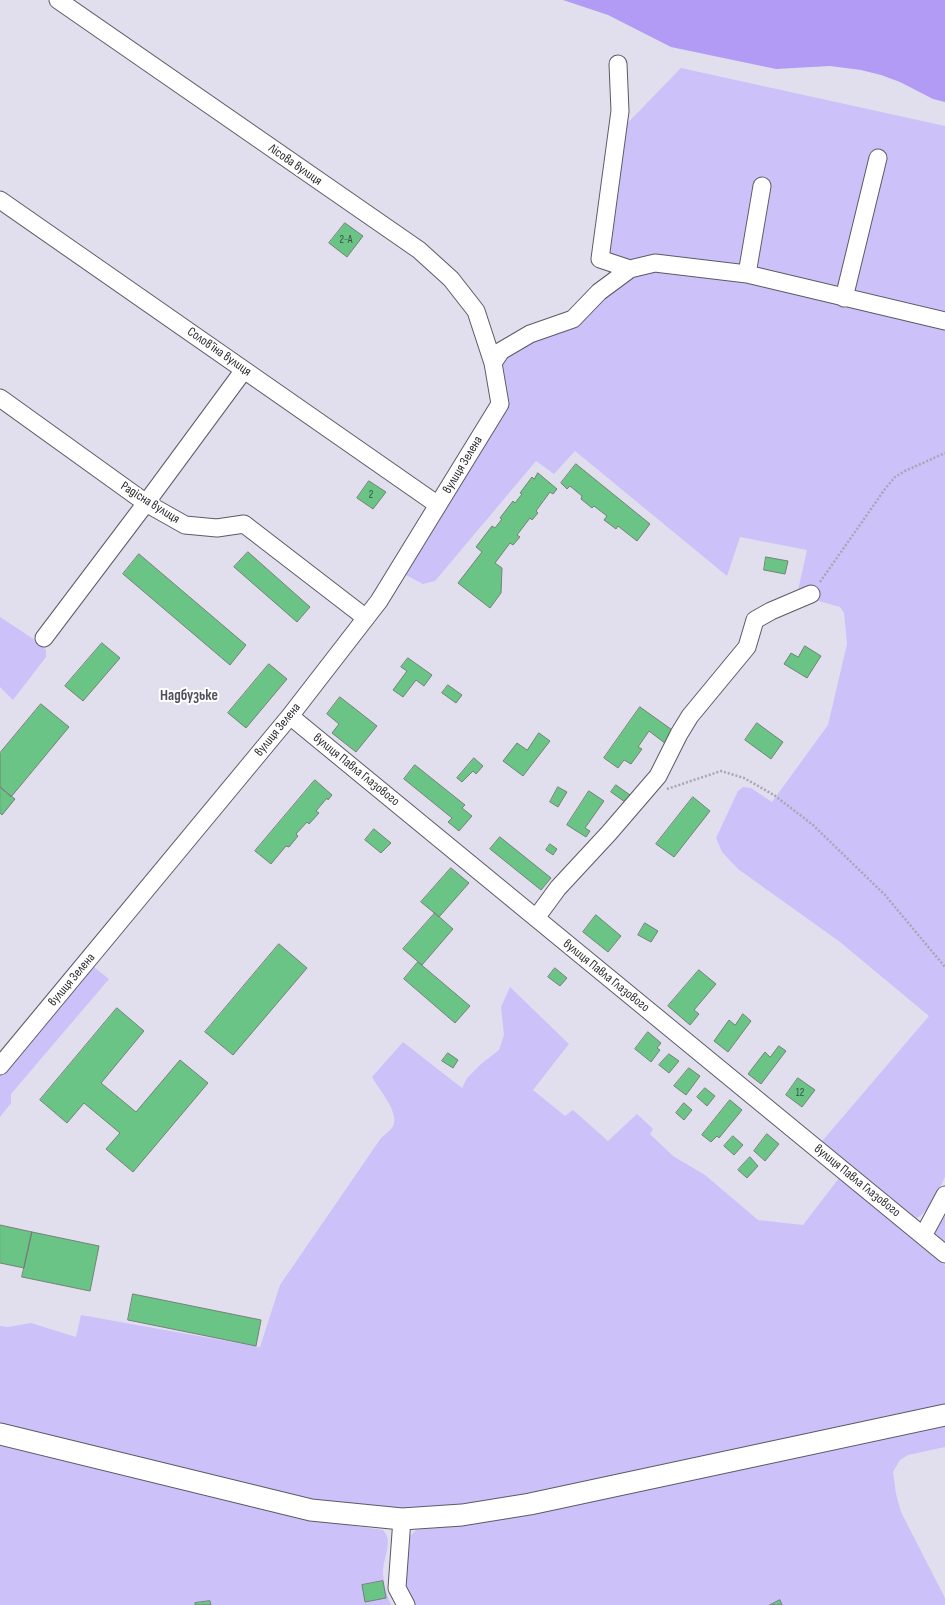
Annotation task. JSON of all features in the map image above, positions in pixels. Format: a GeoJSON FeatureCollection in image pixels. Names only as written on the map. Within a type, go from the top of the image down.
{"type":"FeatureCollection","features":[{"type":"Feature","properties":{"kind":"main road"},"geometry":{"type":"LineString","coordinates":[[0,1434],[312,1510],[402,1519],[462,1515],[530,1504],[945,1415]]}},
{"type":"Feature","properties":{"kind":"street","name":"Лісова вулиця"},"geometry":{"type":"LineString","coordinates":[[58,0],[419,250],[451,279],[476,311],[493,363]]}},
{"type":"Feature","properties":{"kind":"street"},"geometry":{"type":"LineString","coordinates":[[618,64],[620,111],[600,259],[630,269]]}},
{"type":"Feature","properties":{"kind":"street"},"geometry":{"type":"LineString","coordinates":[[844,298],[878,158]]}},
{"type":"Feature","properties":{"kind":"street"},"geometry":{"type":"LineString","coordinates":[[747,274],[762,186]]}},
{"type":"Feature","properties":{"kind":"street","name":"Соловʼїна вулиця"},"geometry":{"type":"LineString","coordinates":[[0,200],[438,505]]}},
{"type":"Feature","properties":{"kind":"street"},"geometry":{"type":"LineString","coordinates":[[493,363],[501,351],[530,334],[573,318],[599,292],[630,269],[655,262],[747,274],[945,321]]}},
{"type":"Feature","properties":{"kind":"street","name":"вулиця Зелена"},"geometry":{"type":"LineString","coordinates":[[0,1066],[290,716],[379,601],[500,404],[493,363]]}},
{"type":"Feature","properties":{"kind":"street"},"geometry":{"type":"LineString","coordinates":[[44,638],[244,370]]}},
{"type":"Feature","properties":{"kind":"street","name":"Радісна вулиця"},"geometry":{"type":"LineString","coordinates":[[0,398],[146,503],[185,525],[217,528],[244,524],[366,618]]}},
{"type":"Feature","properties":{"kind":"street"},"geometry":{"type":"LineString","coordinates":[[536,918],[558,888],[609,833],[658,776],[679,734],[690,716],[747,647],[755,620],[771,611],[811,594]]}},
{"type":"Feature","properties":{"kind":"street","name":"вулиця Павла Глазового"},"geometry":{"type":"LineString","coordinates":[[290,716],[945,1254]]}},
{"type":"Feature","properties":{"kind":"street"},"geometry":{"type":"LineString","coordinates":[[923,1236],[944,1198]]}},
{"type":"Feature","properties":{"kind":"street"},"geometry":{"type":"LineString","coordinates":[[402,1519],[397,1588],[406,1605]]}},
{"type":"Feature","properties":{"kind":"path"},"geometry":{"type":"LineString","coordinates":[[811,594],[895,477],[945,453]]}},
{"type":"Feature","properties":{"kind":"path"},"geometry":{"type":"LineString","coordinates":[[639,797],[688,783],[721,771],[744,778],[774,795],[813,825],[885,895],[945,967]]}},
{"type":"Feature","properties":{"kind":"shaded area"},"geometry":{"type":"Polygon","coordinates":[[[563,0],[945,0],[945,102],[933,99],[900,82],[861,70],[830,66],[776,69],[671,47],[608,15],[563,0]]]}},
{"type":"Feature","properties":{"kind":"shaded area"},"geometry":{"type":"Polygon","coordinates":[[[681,68],[945,126],[945,1177],[936,1196],[928,1208],[918,1218],[912,1221],[818,1146],[929,1016],[840,942],[738,869],[722,852],[716,838],[738,791],[743,787],[751,788],[772,802],[828,725],[847,644],[844,613],[840,607],[797,595],[807,550],[740,537],[727,576],[575,451],[554,474],[536,461],[435,581],[423,584],[404,574],[486,418],[492,400],[490,367],[567,320],[608,277],[611,140],[681,68]]]}},
{"type":"Feature","properties":{"kind":"shaded area"},"geometry":{"type":"Polygon","coordinates":[[[0,617],[38,642],[46,650],[46,657],[13,700],[0,687],[0,617]]]}},
{"type":"Feature","properties":{"kind":"shaded area"},"geometry":{"type":"Polygon","coordinates":[[[89,966],[94,967],[109,979],[11,1094],[11,1103],[0,1117],[0,1070],[89,966]]]}},
{"type":"Feature","properties":{"kind":"shaded area"},"geometry":{"type":"Polygon","coordinates":[[[510,987],[569,1044],[533,1090],[565,1116],[573,1110],[608,1141],[637,1114],[653,1129],[650,1134],[673,1156],[705,1175],[758,1220],[803,1225],[839,1178],[945,1265],[945,1411],[484,1505],[409,1514],[309,1502],[0,1429],[0,1326],[8,1327],[31,1323],[76,1337],[81,1315],[260,1347],[280,1285],[381,1138],[394,1124],[393,1113],[390,1106],[372,1077],[403,1042],[462,1088],[467,1078],[481,1064],[499,1050],[504,1035],[501,1007],[510,987]]]}},
{"type":"Feature","properties":{"kind":"shaded area"},"geometry":{"type":"Polygon","coordinates":[[[945,1190],[945,1250],[931,1238],[945,1190]]]}},
{"type":"Feature","properties":{"kind":"shaded area"},"geometry":{"type":"Polygon","coordinates":[[[945,1426],[945,1447],[908,1455],[900,1460],[893,1472],[896,1494],[901,1512],[945,1598],[945,1605],[409,1605],[401,1573],[405,1541],[416,1530],[485,1521],[945,1426]]]}},
{"type":"Feature","properties":{"kind":"shaded area"},"geometry":{"type":"Polygon","coordinates":[[[0,1444],[307,1519],[383,1530],[388,1539],[388,1544],[383,1567],[383,1576],[391,1605],[0,1605],[0,1444]]]}},
{"type":"Feature","properties":{"kind":"building"},"geometry":{"type":"Polygon","coordinates":[[[345,223],[363,236],[347,257],[329,243],[345,223]]]}},
{"type":"Feature","properties":{"kind":"building"},"geometry":{"type":"Polygon","coordinates":[[[576,464],[650,524],[637,541],[618,526],[616,529],[604,520],[607,516],[594,506],[592,508],[581,499],[582,496],[570,486],[567,489],[561,483],[576,464]]]}},
{"type":"Feature","properties":{"kind":"building"},"geometry":{"type":"Polygon","coordinates":[[[538,473],[557,489],[553,494],[550,492],[536,511],[538,513],[532,520],[530,518],[517,535],[520,537],[513,545],[510,543],[495,563],[502,568],[501,593],[490,608],[458,583],[482,552],[476,547],[492,526],[495,528],[502,519],[500,518],[513,501],[515,503],[522,494],[520,493],[532,477],[534,479],[538,473]]]}},
{"type":"Feature","properties":{"kind":"building"},"geometry":{"type":"Polygon","coordinates":[[[369,481],[386,492],[373,509],[357,498],[369,481]]]}},
{"type":"Feature","properties":{"kind":"building"},"geometry":{"type":"Polygon","coordinates":[[[248,552],[310,607],[297,622],[234,567],[248,552]]]}},
{"type":"Feature","properties":{"kind":"building"},"geometry":{"type":"Polygon","coordinates":[[[139,554],[246,645],[230,665],[123,574],[139,554]]]}},
{"type":"Feature","properties":{"kind":"building"},"geometry":{"type":"Polygon","coordinates":[[[766,557],[788,561],[785,574],[764,570],[766,557]]]}},
{"type":"Feature","properties":{"kind":"building"},"geometry":{"type":"Polygon","coordinates":[[[102,643],[120,658],[83,701],[65,686],[102,643]]]}},
{"type":"Feature","properties":{"kind":"building"},"geometry":{"type":"Polygon","coordinates":[[[805,646],[821,656],[807,678],[784,664],[791,653],[798,657],[805,646]]]}},
{"type":"Feature","properties":{"kind":"building"},"geometry":{"type":"Polygon","coordinates":[[[408,658],[432,675],[424,686],[416,680],[403,697],[393,690],[407,671],[401,667],[408,658]]]}},
{"type":"Feature","properties":{"kind":"building"},"geometry":{"type":"Polygon","coordinates":[[[269,664],[287,679],[246,728],[228,713],[269,664]]]}},
{"type":"Feature","properties":{"kind":"building"},"geometry":{"type":"Polygon","coordinates":[[[448,685],[462,695],[456,703],[442,693],[448,685]]]}},
{"type":"Feature","properties":{"kind":"building"},"geometry":{"type":"Polygon","coordinates":[[[340,697],[377,726],[356,752],[332,733],[339,724],[327,714],[340,697]]]}},
{"type":"Feature","properties":{"kind":"building"},"geometry":{"type":"Polygon","coordinates":[[[41,704],[69,727],[11,797],[0,787],[0,753],[41,704]]]}},
{"type":"Feature","properties":{"kind":"building"},"geometry":{"type":"Polygon","coordinates":[[[640,707],[675,732],[666,744],[649,731],[638,747],[642,749],[631,764],[624,760],[618,768],[604,758],[640,707]]]}},
{"type":"Feature","properties":{"kind":"building"},"geometry":{"type":"Polygon","coordinates":[[[757,723],[783,742],[771,759],[745,740],[757,723]]]}},
{"type":"Feature","properties":{"kind":"building"},"geometry":{"type":"Polygon","coordinates":[[[539,733],[550,741],[523,776],[503,761],[517,743],[527,750],[539,733]]]}},
{"type":"Feature","properties":{"kind":"building"},"geometry":{"type":"Polygon","coordinates":[[[474,758],[483,766],[476,774],[473,771],[462,782],[457,778],[474,758]]]}},
{"type":"Feature","properties":{"kind":"building"},"geometry":{"type":"Polygon","coordinates":[[[415,765],[465,805],[462,808],[472,816],[459,831],[448,822],[452,818],[404,779],[415,765]]]}},
{"type":"Feature","properties":{"kind":"building"},"geometry":{"type":"Polygon","coordinates":[[[315,780],[332,795],[328,800],[327,798],[316,811],[319,813],[309,824],[307,822],[296,834],[298,836],[289,847],[286,846],[271,864],[255,851],[315,780]]]}},
{"type":"Feature","properties":{"kind":"building"},"geometry":{"type":"Polygon","coordinates":[[[616,785],[630,795],[625,802],[611,792],[616,785]]]}},
{"type":"Feature","properties":{"kind":"building"},"geometry":{"type":"Polygon","coordinates":[[[0,787],[15,799],[2,815],[0,813],[0,787]]]}},
{"type":"Feature","properties":{"kind":"building"},"geometry":{"type":"Polygon","coordinates":[[[558,787],[567,792],[558,807],[550,802],[558,787]]]}},
{"type":"Feature","properties":{"kind":"building"},"geometry":{"type":"Polygon","coordinates":[[[589,791],[604,801],[585,828],[590,831],[586,837],[567,825],[589,791]]]}},
{"type":"Feature","properties":{"kind":"building"},"geometry":{"type":"Polygon","coordinates":[[[693,797],[710,811],[674,857],[656,844],[693,797]]]}},
{"type":"Feature","properties":{"kind":"building"},"geometry":{"type":"Polygon","coordinates":[[[374,829],[391,843],[381,853],[365,840],[374,829]]]}},
{"type":"Feature","properties":{"kind":"building"},"geometry":{"type":"Polygon","coordinates":[[[500,837],[551,878],[541,890],[490,849],[500,837]]]}},
{"type":"Feature","properties":{"kind":"building"},"geometry":{"type":"Polygon","coordinates":[[[550,844],[557,849],[553,855],[546,850],[550,844]]]}},
{"type":"Feature","properties":{"kind":"building"},"geometry":{"type":"Polygon","coordinates":[[[451,868],[469,883],[439,917],[421,902],[451,868]]]}},
{"type":"Feature","properties":{"kind":"building"},"geometry":{"type":"Polygon","coordinates":[[[435,913],[453,929],[422,965],[403,949],[435,913]]]}},
{"type":"Feature","properties":{"kind":"building"},"geometry":{"type":"Polygon","coordinates":[[[596,915],[621,936],[608,952],[583,932],[596,915]]]}},
{"type":"Feature","properties":{"kind":"building"},"geometry":{"type":"Polygon","coordinates":[[[645,923],[658,931],[651,942],[638,935],[645,923]]]}},
{"type":"Feature","properties":{"kind":"building"},"geometry":{"type":"Polygon","coordinates":[[[279,944],[307,968],[233,1055],[205,1032],[279,944]]]}},
{"type":"Feature","properties":{"kind":"building"},"geometry":{"type":"Polygon","coordinates":[[[418,962],[470,1006],[455,1023],[404,979],[418,962]]]}},
{"type":"Feature","properties":{"kind":"building"},"geometry":{"type":"Polygon","coordinates":[[[555,968],[567,978],[560,986],[548,977],[555,968]]]}},
{"type":"Feature","properties":{"kind":"building"},"geometry":{"type":"Polygon","coordinates":[[[699,970],[716,984],[694,1010],[699,1014],[690,1025],[668,1006],[699,970]]]}},
{"type":"Feature","properties":{"kind":"building"},"geometry":{"type":"Polygon","coordinates":[[[117,1008],[144,1031],[101,1083],[136,1112],[180,1060],[208,1083],[133,1172],[106,1149],[120,1133],[84,1103],[67,1123],[40,1100],[117,1008]]]}},
{"type":"Feature","properties":{"kind":"building"},"geometry":{"type":"Polygon","coordinates":[[[743,1014],[751,1021],[728,1052],[714,1041],[729,1020],[735,1025],[743,1014]]]}},
{"type":"Feature","properties":{"kind":"building"},"geometry":{"type":"Polygon","coordinates":[[[648,1032],[661,1043],[657,1048],[660,1050],[651,1062],[635,1049],[648,1032]]]}},
{"type":"Feature","properties":{"kind":"building"},"geometry":{"type":"Polygon","coordinates":[[[779,1046],[786,1051],[761,1084],[748,1074],[765,1052],[770,1057],[779,1046]]]}},
{"type":"Feature","properties":{"kind":"building"},"geometry":{"type":"Polygon","coordinates":[[[448,1053],[458,1060],[453,1068],[442,1061],[448,1053]]]}},
{"type":"Feature","properties":{"kind":"building"},"geometry":{"type":"Polygon","coordinates":[[[669,1054],[679,1061],[669,1073],[659,1065],[669,1054]]]}},
{"type":"Feature","properties":{"kind":"building"},"geometry":{"type":"Polygon","coordinates":[[[689,1068],[700,1076],[686,1095],[674,1086],[689,1068]]]}},
{"type":"Feature","properties":{"kind":"building"},"geometry":{"type":"Polygon","coordinates":[[[798,1078],[815,1090],[802,1107],[786,1095],[798,1078]]]}},
{"type":"Feature","properties":{"kind":"building"},"geometry":{"type":"Polygon","coordinates":[[[705,1088],[715,1096],[707,1106],[697,1097],[705,1088]]]}},
{"type":"Feature","properties":{"kind":"building"},"geometry":{"type":"Polygon","coordinates":[[[730,1100],[742,1110],[719,1138],[717,1136],[711,1142],[702,1135],[730,1100]]]}},
{"type":"Feature","properties":{"kind":"building"},"geometry":{"type":"Polygon","coordinates":[[[684,1103],[692,1110],[684,1120],[676,1113],[684,1103]]]}},
{"type":"Feature","properties":{"kind":"building"},"geometry":{"type":"Polygon","coordinates":[[[767,1134],[779,1144],[765,1161],[754,1151],[767,1134]]]}},
{"type":"Feature","properties":{"kind":"building"},"geometry":{"type":"Polygon","coordinates":[[[733,1136],[743,1145],[734,1155],[724,1146],[733,1136]]]}},
{"type":"Feature","properties":{"kind":"building"},"geometry":{"type":"Polygon","coordinates":[[[750,1157],[758,1166],[747,1178],[738,1170],[750,1157]]]}},
{"type":"Feature","properties":{"kind":"building"},"geometry":{"type":"Polygon","coordinates":[[[0,1225],[32,1232],[24,1268],[0,1263],[0,1225]]]}},
{"type":"Feature","properties":{"kind":"building"},"geometry":{"type":"Polygon","coordinates":[[[32,1232],[99,1246],[90,1291],[22,1277],[32,1232]]]}},
{"type":"Feature","properties":{"kind":"building"},"geometry":{"type":"Polygon","coordinates":[[[133,1294],[261,1320],[256,1346],[128,1320],[133,1294]]]}},
{"type":"Feature","properties":{"kind":"building"},"geometry":{"type":"Polygon","coordinates":[[[383,1581],[386,1598],[365,1602],[362,1585],[383,1581]]]}},
{"type":"Feature","properties":{"kind":"building"},"geometry":{"type":"Polygon","coordinates":[[[780,1600],[782,1605],[770,1605],[780,1600]]]}},
{"type":"Feature","properties":{"kind":"building"},"geometry":{"type":"Polygon","coordinates":[[[210,1601],[211,1605],[195,1605],[195,1603],[210,1601]]]}},
{"type":"Feature","properties":{"kind":"district","name":"Надбузьке"},"geometry":{"type":"Point","coordinates":[189,696]}}]}
